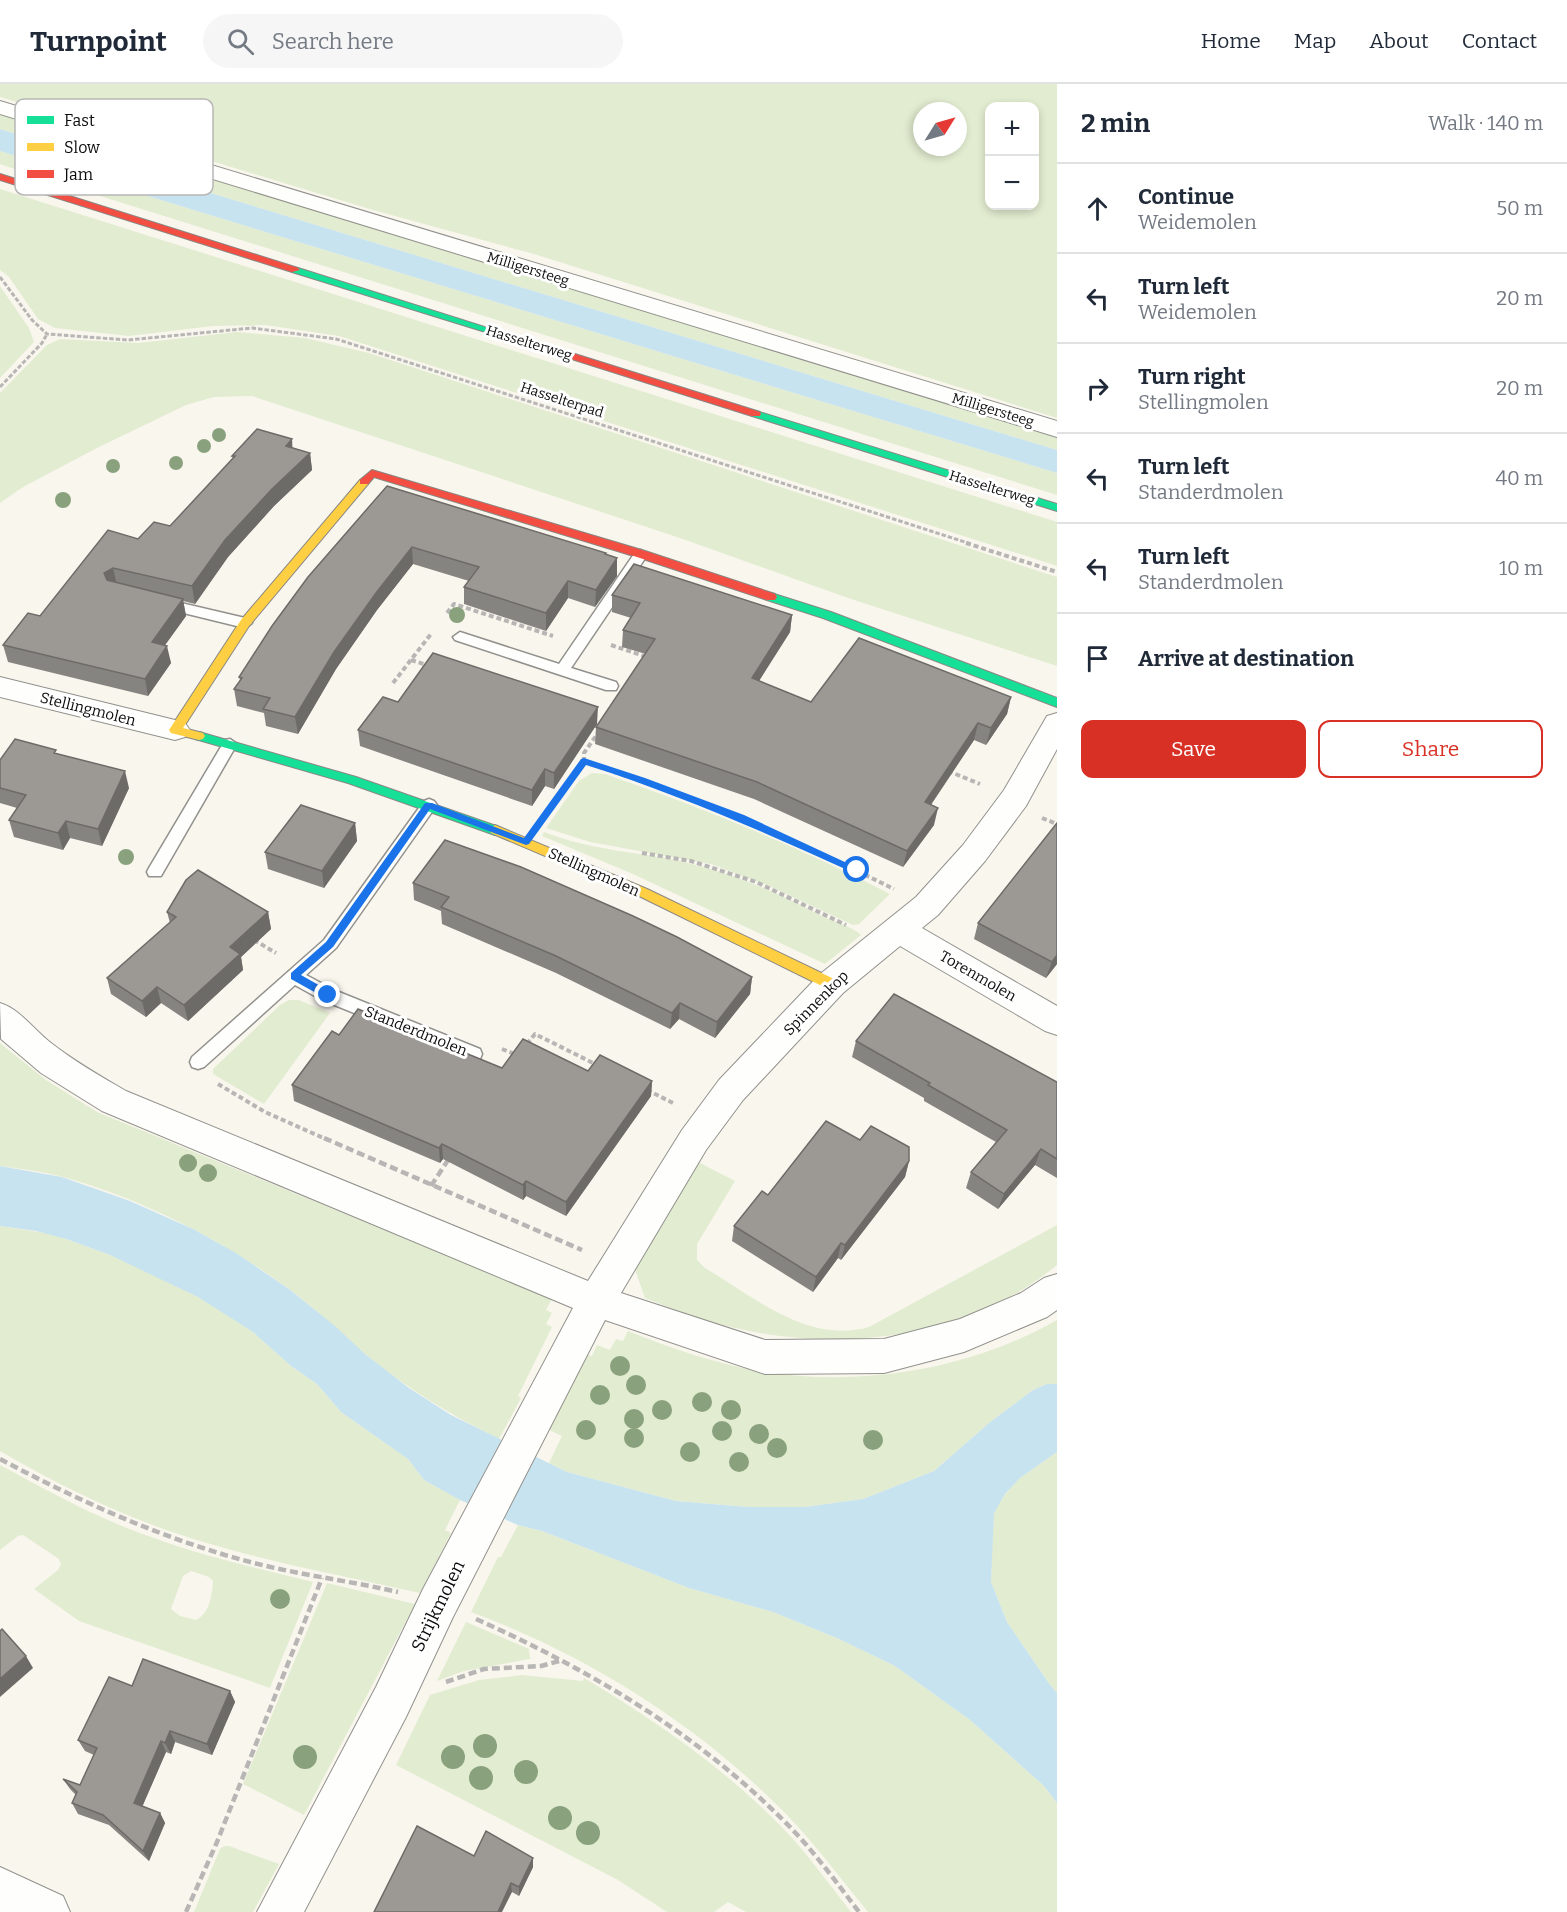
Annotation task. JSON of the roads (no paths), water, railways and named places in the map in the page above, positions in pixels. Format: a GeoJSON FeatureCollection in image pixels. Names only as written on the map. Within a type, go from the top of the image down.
{"type":"FeatureCollection","features":[{"type":"Feature","properties":{"kind":"street","name":"Milligersteeg"},"geometry":{"type":"LineString","coordinates":[[0,107],[15,112]]}},
{"type":"Feature","properties":{"kind":"street","name":"Milligersteeg"},"geometry":{"type":"LineString","coordinates":[[213,172],[1057,429]]}},
{"type":"Feature","properties":{"kind":"street","name":"Hasselterweg"},"geometry":{"type":"LineString","coordinates":[[0,177],[15,182]]}},
{"type":"Feature","properties":{"kind":"street","name":"Hasselterweg"},"geometry":{"type":"LineString","coordinates":[[57,195],[1057,508]]}},
{"type":"Feature","properties":{"kind":"street"},"geometry":{"type":"LineString","coordinates":[[176,730],[245,623],[372,474],[641,554],[827,615],[1057,703]]}},
{"type":"Feature","properties":{"kind":"street","name":"Stellingmolen"},"geometry":{"type":"LineString","coordinates":[[0,687],[230,744],[429,805],[526,842],[640,892],[831,984]]}},
{"type":"Feature","properties":{"kind":"street","name":"Spinnenkop"},"geometry":{"type":"LineString","coordinates":[[596,1301],[694,1140],[731,1090],[831,984],[927,906],[974,853],[1027,808],[1057,723]]}},
{"type":"Feature","properties":{"kind":"street","name":"Torenmolen"},"geometry":{"type":"LineString","coordinates":[[899,930],[1057,1022]]}},
{"type":"Feature","properties":{"kind":"street"},"geometry":{"type":"LineString","coordinates":[[0,1016],[20,1038],[55,1066],[114,1101],[596,1301],[765,1357],[884,1356],[964,1335],[1034,1305],[1057,1290]]}},
{"type":"Feature","properties":{"kind":"street","name":"Strijkmolen"},"geometry":{"type":"LineString","coordinates":[[280,1912],[391,1702],[438,1603],[596,1301]]}},
{"type":"Feature","properties":{"kind":"street"},"geometry":{"type":"LineString","coordinates":[[0,1889],[47,1912]]}},
{"type":"Feature","properties":{"kind":"lane"},"geometry":{"type":"LineString","coordinates":[[562,670],[641,554]]}},
{"type":"Feature","properties":{"kind":"lane"},"geometry":{"type":"LineString","coordinates":[[148,600],[245,623]]}},
{"type":"Feature","properties":{"kind":"lane"},"geometry":{"type":"LineString","coordinates":[[460,637],[611,686]]}},
{"type":"Feature","properties":{"kind":"lane"},"geometry":{"type":"LineString","coordinates":[[155,872],[230,744]]}},
{"type":"Feature","properties":{"kind":"lane"},"geometry":{"type":"LineString","coordinates":[[198,1062],[330,944],[429,805]]}},
{"type":"Feature","properties":{"kind":"lane","name":"Standerdmolen"},"geometry":{"type":"LineString","coordinates":[[298,972],[328,995],[474,1054]]}},
{"type":"Feature","properties":{"kind":"water"},"geometry":{"type":"Polygon","coordinates":[[[0,129],[15,134],[15,156],[0,151],[0,129]]]}},
{"type":"Feature","properties":{"kind":"water"},"geometry":{"type":"Polygon","coordinates":[[[213,194],[1057,450],[1057,473],[144,195],[213,194]]]}},
{"type":"Feature","properties":{"kind":"water"},"geometry":{"type":"Polygon","coordinates":[[[0,1166],[62,1177],[130,1201],[193,1229],[236,1253],[289,1289],[365,1354],[409,1388],[451,1415],[567,1472],[676,1501],[748,1507],[805,1507],[863,1499],[934,1471],[989,1423],[1033,1390],[1047,1384],[1057,1384],[1057,1452],[1020,1478],[1005,1494],[994,1513],[991,1582],[1007,1622],[1057,1693],[1057,1803],[1044,1786],[970,1720],[895,1666],[839,1639],[773,1612],[689,1588],[542,1531],[518,1525],[460,1500],[424,1480],[408,1459],[341,1412],[317,1384],[291,1366],[253,1332],[198,1297],[110,1255],[66,1239],[36,1231],[0,1226],[0,1166]]]}}]}
